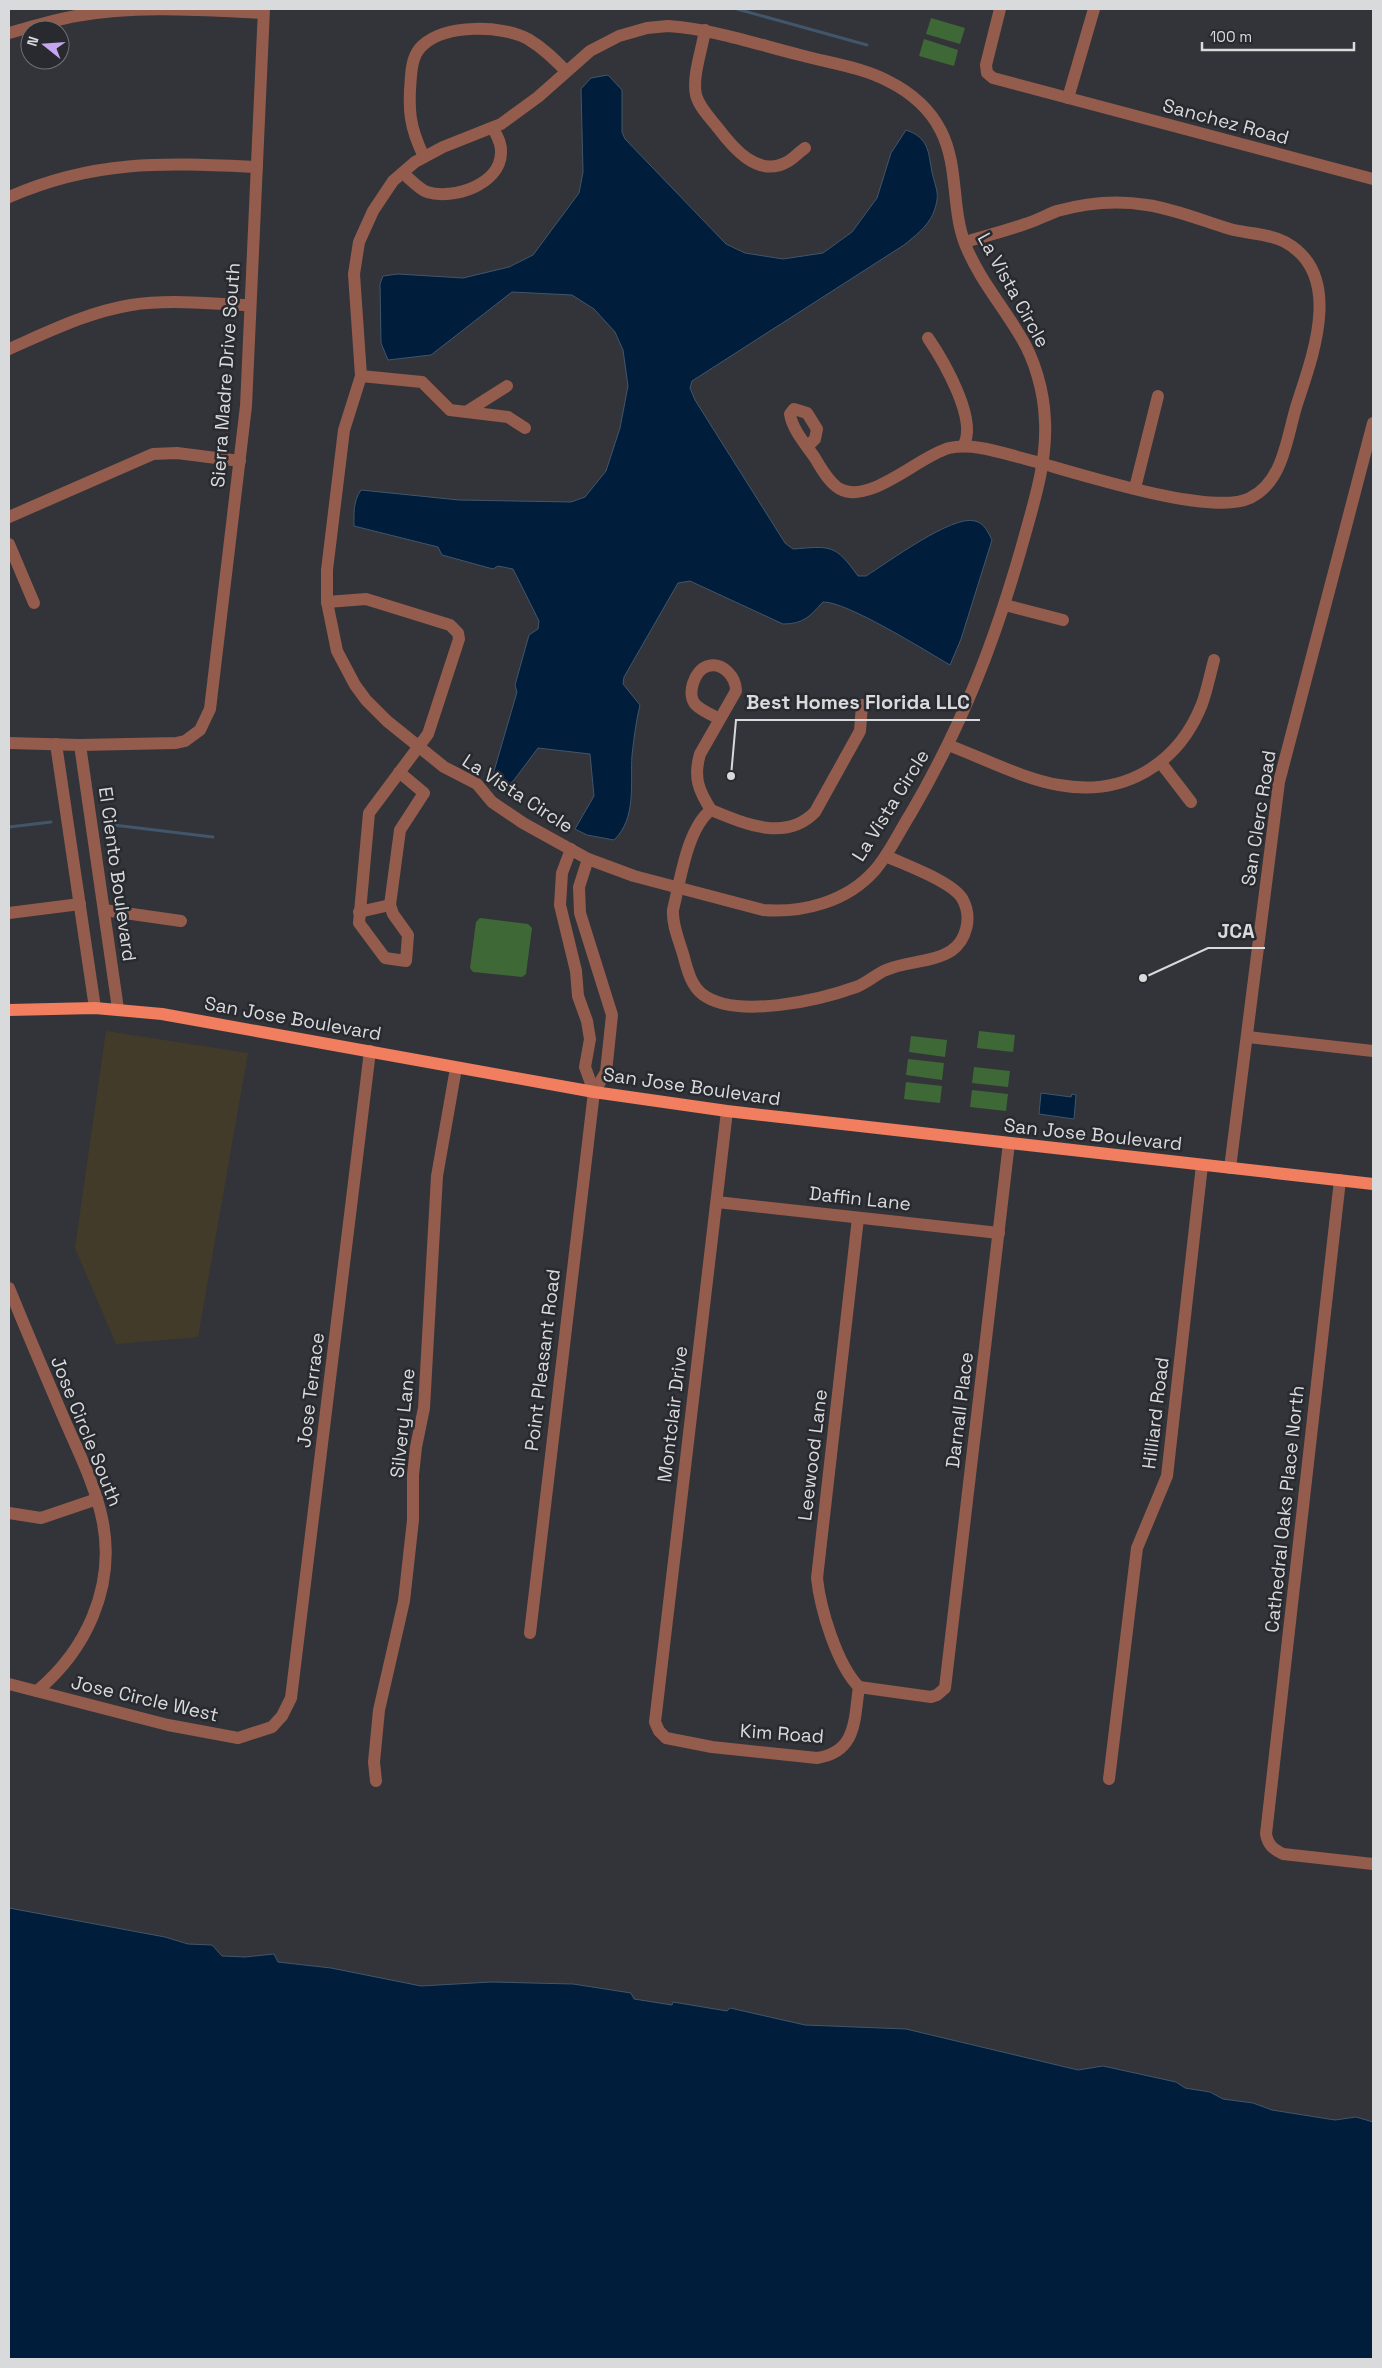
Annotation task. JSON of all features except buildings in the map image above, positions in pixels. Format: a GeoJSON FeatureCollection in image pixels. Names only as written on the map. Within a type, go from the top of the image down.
{"type":"FeatureCollection","features":[{"type":"Feature","properties":{"kind":"main road","name":"San Jose Boulevard"},"geometry":{"type":"LineString","coordinates":[[9,1010],[95,1008],[171,1015],[456,1068],[594,1092],[727,1112],[1373,1184]]}},
{"type":"Feature","properties":{"kind":"street","name":"Sanchez Road"},"geometry":{"type":"LineString","coordinates":[[1000,9],[986,65],[987,73],[993,78],[1373,179]]}},
{"type":"Feature","properties":{"kind":"street"},"geometry":{"type":"LineString","coordinates":[[1068,98],[1094,9]]}},
{"type":"Feature","properties":{"kind":"street"},"geometry":{"type":"LineString","coordinates":[[9,33],[76,16],[137,10],[263,11]]}},
{"type":"Feature","properties":{"kind":"street","name":"Sierra Madre Drive South"},"geometry":{"type":"LineString","coordinates":[[80,745],[176,743],[193,737],[207,720],[210,709],[246,406],[263,11]]}},
{"type":"Feature","properties":{"kind":"street","name":"La Vista Circle"},"geometry":{"type":"LineString","coordinates":[[668,26],[705,30],[865,72],[891,82],[917,100],[939,128],[950,155],[955,174],[956,205],[964,242],[974,265],[1020,335],[1031,357],[1044,406],[1044,464],[1005,605],[983,669],[931,779],[886,856],[874,871],[850,891],[824,903],[807,908],[781,911],[763,910],[634,876],[588,859],[523,823],[492,802],[477,784],[444,767],[381,716],[355,685],[335,644],[327,602],[329,543],[344,430],[361,376],[354,274],[359,242],[373,211],[393,181],[424,157],[443,146],[493,128],[523,109],[590,51],[619,36],[648,28],[668,26]]}},
{"type":"Feature","properties":{"kind":"street"},"geometry":{"type":"LineString","coordinates":[[424,157],[414,138],[408,106],[413,59],[421,46],[432,38],[469,28],[498,31],[526,38],[545,51],[566,71]]}},
{"type":"Feature","properties":{"kind":"street"},"geometry":{"type":"LineString","coordinates":[[705,30],[696,80],[696,96],[701,106],[724,137],[752,163],[766,166],[777,166],[788,162],[804,148]]}},
{"type":"Feature","properties":{"kind":"street"},"geometry":{"type":"LineString","coordinates":[[403,173],[426,192],[441,194],[459,193],[476,185],[493,173],[499,164],[500,143],[493,128]]}},
{"type":"Feature","properties":{"kind":"street"},"geometry":{"type":"LineString","coordinates":[[9,197],[58,178],[135,164],[160,163],[257,167]]}},
{"type":"Feature","properties":{"kind":"street"},"geometry":{"type":"LineString","coordinates":[[807,446],[835,485],[841,490],[855,492],[873,489],[934,454],[962,446],[1003,452],[1164,496],[1218,504],[1249,499],[1266,485],[1280,464],[1314,348],[1320,313],[1317,282],[1304,257],[1294,248],[1267,235],[1237,231],[1148,205],[1117,202],[1079,206],[1056,212],[1029,223],[964,242]]}},
{"type":"Feature","properties":{"kind":"street"},"geometry":{"type":"LineString","coordinates":[[9,349],[81,318],[130,305],[164,302],[250,305]]}},
{"type":"Feature","properties":{"kind":"street"},"geometry":{"type":"LineString","coordinates":[[928,338],[958,390],[966,429],[966,441],[962,446]]}},
{"type":"Feature","properties":{"kind":"street"},"geometry":{"type":"LineString","coordinates":[[361,376],[422,382],[450,410],[508,417],[525,428]]}},
{"type":"Feature","properties":{"kind":"street"},"geometry":{"type":"LineString","coordinates":[[466,412],[507,386]]}},
{"type":"Feature","properties":{"kind":"street"},"geometry":{"type":"LineString","coordinates":[[1135,488],[1158,396]]}},
{"type":"Feature","properties":{"kind":"street","name":"San Clerc Road"},"geometry":{"type":"LineString","coordinates":[[1230,1168],[1279,782],[1373,423]]}},
{"type":"Feature","properties":{"kind":"street"},"geometry":{"type":"LineString","coordinates":[[9,517],[153,454],[177,453],[240,461]]}},
{"type":"Feature","properties":{"kind":"street"},"geometry":{"type":"LineString","coordinates":[[9,544],[34,603]]}},
{"type":"Feature","properties":{"kind":"street"},"geometry":{"type":"LineString","coordinates":[[327,602],[366,599],[450,624],[458,633],[459,639],[433,725],[420,746],[399,772],[370,813],[359,923],[385,958],[406,961],[408,935],[392,914],[390,905],[400,830],[424,793],[399,772]]}},
{"type":"Feature","properties":{"kind":"street"},"geometry":{"type":"LineString","coordinates":[[1005,605],[1063,620]]}},
{"type":"Feature","properties":{"kind":"street"},"geometry":{"type":"LineString","coordinates":[[948,745],[1041,780],[1079,788],[1120,783],[1161,763],[1180,743],[1198,714],[1214,660]]}},
{"type":"Feature","properties":{"kind":"street"},"geometry":{"type":"LineString","coordinates":[[720,719],[700,754],[696,778],[699,789],[712,810],[770,828],[784,830],[796,827],[806,821],[814,812],[860,731],[862,705]]}},
{"type":"Feature","properties":{"kind":"street"},"geometry":{"type":"LineString","coordinates":[[9,743],[80,745]]}},
{"type":"Feature","properties":{"kind":"street"},"geometry":{"type":"LineString","coordinates":[[56,744],[95,1008]]}},
{"type":"Feature","properties":{"kind":"street","name":"El Ciento Boulevard"},"geometry":{"type":"LineString","coordinates":[[80,745],[118,1009]]}},
{"type":"Feature","properties":{"kind":"street"},"geometry":{"type":"LineString","coordinates":[[1161,763],[1191,802]]}},
{"type":"Feature","properties":{"kind":"street"},"geometry":{"type":"LineString","coordinates":[[712,810],[695,832],[679,888],[673,920],[689,976],[702,994],[727,1004],[751,1006],[800,1003],[824,997],[858,986],[884,970],[905,963],[937,957],[951,950],[961,941],[966,928],[968,914],[963,899],[952,888],[886,856]]}},
{"type":"Feature","properties":{"kind":"street","name":"Point Pleasant Road"},"geometry":{"type":"LineString","coordinates":[[571,850],[562,873],[560,905],[576,976],[578,996],[587,1021],[590,1039],[585,1067],[594,1092]]}},
{"type":"Feature","properties":{"kind":"street","name":"Point Pleasant Road"},"geometry":{"type":"LineString","coordinates":[[530,1634],[594,1092],[606,1072],[612,1015],[599,969],[582,921],[579,887],[588,859]]}},
{"type":"Feature","properties":{"kind":"street"},"geometry":{"type":"LineString","coordinates":[[9,913],[80,904]]}},
{"type":"Feature","properties":{"kind":"street"},"geometry":{"type":"LineString","coordinates":[[359,912],[390,905]]}},
{"type":"Feature","properties":{"kind":"street"},"geometry":{"type":"LineString","coordinates":[[104,910],[181,921]]}},
{"type":"Feature","properties":{"kind":"street"},"geometry":{"type":"LineString","coordinates":[[566,926],[582,921]]}},
{"type":"Feature","properties":{"kind":"street"},"geometry":{"type":"LineString","coordinates":[[576,976],[599,969]]}},
{"type":"Feature","properties":{"kind":"street"},"geometry":{"type":"LineString","coordinates":[[1248,1037],[1373,1051]]}},
{"type":"Feature","properties":{"kind":"street","name":"Jose Terrace"},"geometry":{"type":"LineString","coordinates":[[272,1728],[282,1716],[291,1698],[370,1051]]}},
{"type":"Feature","properties":{"kind":"street","name":"Silvery Lane"},"geometry":{"type":"LineString","coordinates":[[376,1781],[374,1762],[379,1710],[404,1601],[414,1520],[413,1475],[425,1390],[437,1176],[456,1068]]}},
{"type":"Feature","properties":{"kind":"street","name":"Montclair Drive"},"geometry":{"type":"LineString","coordinates":[[655,1722],[727,1112]]}},
{"type":"Feature","properties":{"kind":"street","name":"Darnall Place"},"geometry":{"type":"LineString","coordinates":[[859,1687],[931,1697],[937,1696],[945,1688],[947,1681],[1009,1143]]}},
{"type":"Feature","properties":{"kind":"street","name":"Hilliard Road"},"geometry":{"type":"LineString","coordinates":[[1109,1779],[1137,1548],[1167,1476],[1202,1165]]}},
{"type":"Feature","properties":{"kind":"street","name":"Cathedral Oaks Place North"},"geometry":{"type":"LineString","coordinates":[[1340,1180],[1266,1834],[1273,1850],[1283,1854],[1373,1864]]}},
{"type":"Feature","properties":{"kind":"street","name":"Daffin Lane"},"geometry":{"type":"LineString","coordinates":[[717,1202],[999,1233]]}},
{"type":"Feature","properties":{"kind":"street","name":"Leewood Lane"},"geometry":{"type":"LineString","coordinates":[[858,1218],[817,1578],[820,1598],[832,1634],[846,1670],[859,1687]]}},
{"type":"Feature","properties":{"kind":"street","name":"Jose Circle South"},"geometry":{"type":"LineString","coordinates":[[9,1288],[15,1319],[97,1499],[104,1525],[106,1558],[103,1584],[87,1632],[69,1661],[37,1691]]}},
{"type":"Feature","properties":{"kind":"street"},"geometry":{"type":"LineString","coordinates":[[9,1513],[41,1518],[97,1499]]}},
{"type":"Feature","properties":{"kind":"street","name":"Jose Circle West"},"geometry":{"type":"LineString","coordinates":[[9,1684],[168,1725],[238,1738],[272,1728]]}},
{"type":"Feature","properties":{"kind":"street","name":"Kim Road"},"geometry":{"type":"LineString","coordinates":[[655,1722],[658,1731],[666,1738],[729,1749],[817,1758],[830,1756],[838,1752],[849,1740],[859,1687]]}},
{"type":"Feature","properties":{"kind":"shaded area"},"geometry":{"type":"Polygon","coordinates":[[[106,1031],[248,1053],[198,1337],[116,1344],[75,1248],[106,1031]]]}},
{"type":"Feature","properties":{"kind":"green space"},"geometry":{"type":"Polygon","coordinates":[[[931,18],[965,28],[960,44],[926,34],[931,18]]]}},
{"type":"Feature","properties":{"kind":"green space"},"geometry":{"type":"Polygon","coordinates":[[[924,39],[958,50],[954,66],[919,56],[924,39]]]}},
{"type":"Feature","properties":{"kind":"green space"},"geometry":{"type":"Polygon","coordinates":[[[480,918],[528,924],[532,928],[526,974],[522,977],[473,972],[470,968],[476,922],[480,918]]]}},
{"type":"Feature","properties":{"kind":"green space"},"geometry":{"type":"Polygon","coordinates":[[[979,1031],[1015,1035],[1013,1052],[977,1048],[979,1031]]]}},
{"type":"Feature","properties":{"kind":"green space"},"geometry":{"type":"Polygon","coordinates":[[[911,1036],[947,1040],[945,1057],[909,1052],[911,1036]]]}},
{"type":"Feature","properties":{"kind":"green space"},"geometry":{"type":"Polygon","coordinates":[[[908,1059],[944,1063],[942,1080],[906,1075],[908,1059]]]}},
{"type":"Feature","properties":{"kind":"green space"},"geometry":{"type":"Polygon","coordinates":[[[974,1067],[1010,1071],[1008,1087],[972,1083],[974,1067]]]}},
{"type":"Feature","properties":{"kind":"green space"},"geometry":{"type":"Polygon","coordinates":[[[906,1082],[942,1086],[940,1103],[904,1099],[906,1082]]]}},
{"type":"Feature","properties":{"kind":"green space"},"geometry":{"type":"Polygon","coordinates":[[[972,1090],[1008,1094],[1006,1111],[970,1107],[972,1090]]]}},
{"type":"Feature","properties":{"kind":"water"},"geometry":{"type":"Polygon","coordinates":[[[608,75],[622,90],[622,132],[625,139],[726,244],[745,253],[783,259],[823,253],[852,232],[877,198],[891,153],[906,130],[914,133],[923,141],[928,152],[937,196],[933,214],[924,227],[904,245],[692,381],[690,388],[695,400],[785,543],[793,549],[816,547],[831,549],[843,558],[858,576],[866,576],[936,532],[965,521],[975,521],[981,524],[992,540],[961,639],[950,665],[867,618],[834,604],[823,602],[801,621],[783,624],[690,581],[678,583],[624,677],[623,684],[640,705],[632,755],[629,811],[621,831],[614,840],[587,835],[575,829],[594,796],[590,754],[538,748],[514,780],[503,790],[492,778],[517,692],[515,685],[529,635],[538,629],[539,621],[513,569],[498,566],[493,569],[442,555],[438,547],[354,526],[355,503],[361,490],[459,500],[571,502],[585,497],[606,471],[620,428],[628,386],[623,350],[615,332],[594,309],[572,295],[512,292],[431,355],[388,360],[381,343],[380,284],[383,276],[398,274],[463,278],[509,267],[533,255],[579,193],[583,172],[581,89],[591,78],[608,75]]]}},
{"type":"Feature","properties":{"kind":"water"},"geometry":{"type":"Polygon","coordinates":[[[1041,1093],[1071,1097],[1072,1094],[1076,1095],[1074,1119],[1039,1114],[1041,1093]]]}},
{"type":"Feature","properties":{"kind":"water"},"geometry":{"type":"Polygon","coordinates":[[[9,1908],[165,1937],[188,1944],[212,1945],[222,1956],[245,1957],[274,1954],[278,1962],[331,1968],[421,1986],[491,1982],[573,1984],[631,1993],[634,1999],[672,2005],[673,2002],[727,2011],[730,2008],[805,2025],[906,2029],[1078,2070],[1103,2066],[1176,2082],[1185,2088],[1210,2092],[1223,2099],[1253,2103],[1272,2110],[1335,2120],[1356,2117],[1373,2122],[1373,2359],[9,2359],[9,1908]]]}},
{"type":"Feature","properties":{"kind":"waterway"},"geometry":{"type":"LineString","coordinates":[[737,9],[867,45]]}},
{"type":"Feature","properties":{"kind":"waterway"},"geometry":{"type":"LineString","coordinates":[[9,827],[51,822]]}},
{"type":"Feature","properties":{"kind":"waterway"},"geometry":{"type":"LineString","coordinates":[[105,824],[213,837]]}},
{"type":"Feature","properties":{"kind":"place","name":"Best Homes Florida LLC"},"geometry":{"type":"Point","coordinates":[731,776]}},
{"type":"Feature","properties":{"kind":"place","name":"JCA"},"geometry":{"type":"Point","coordinates":[1143,978]}}]}
